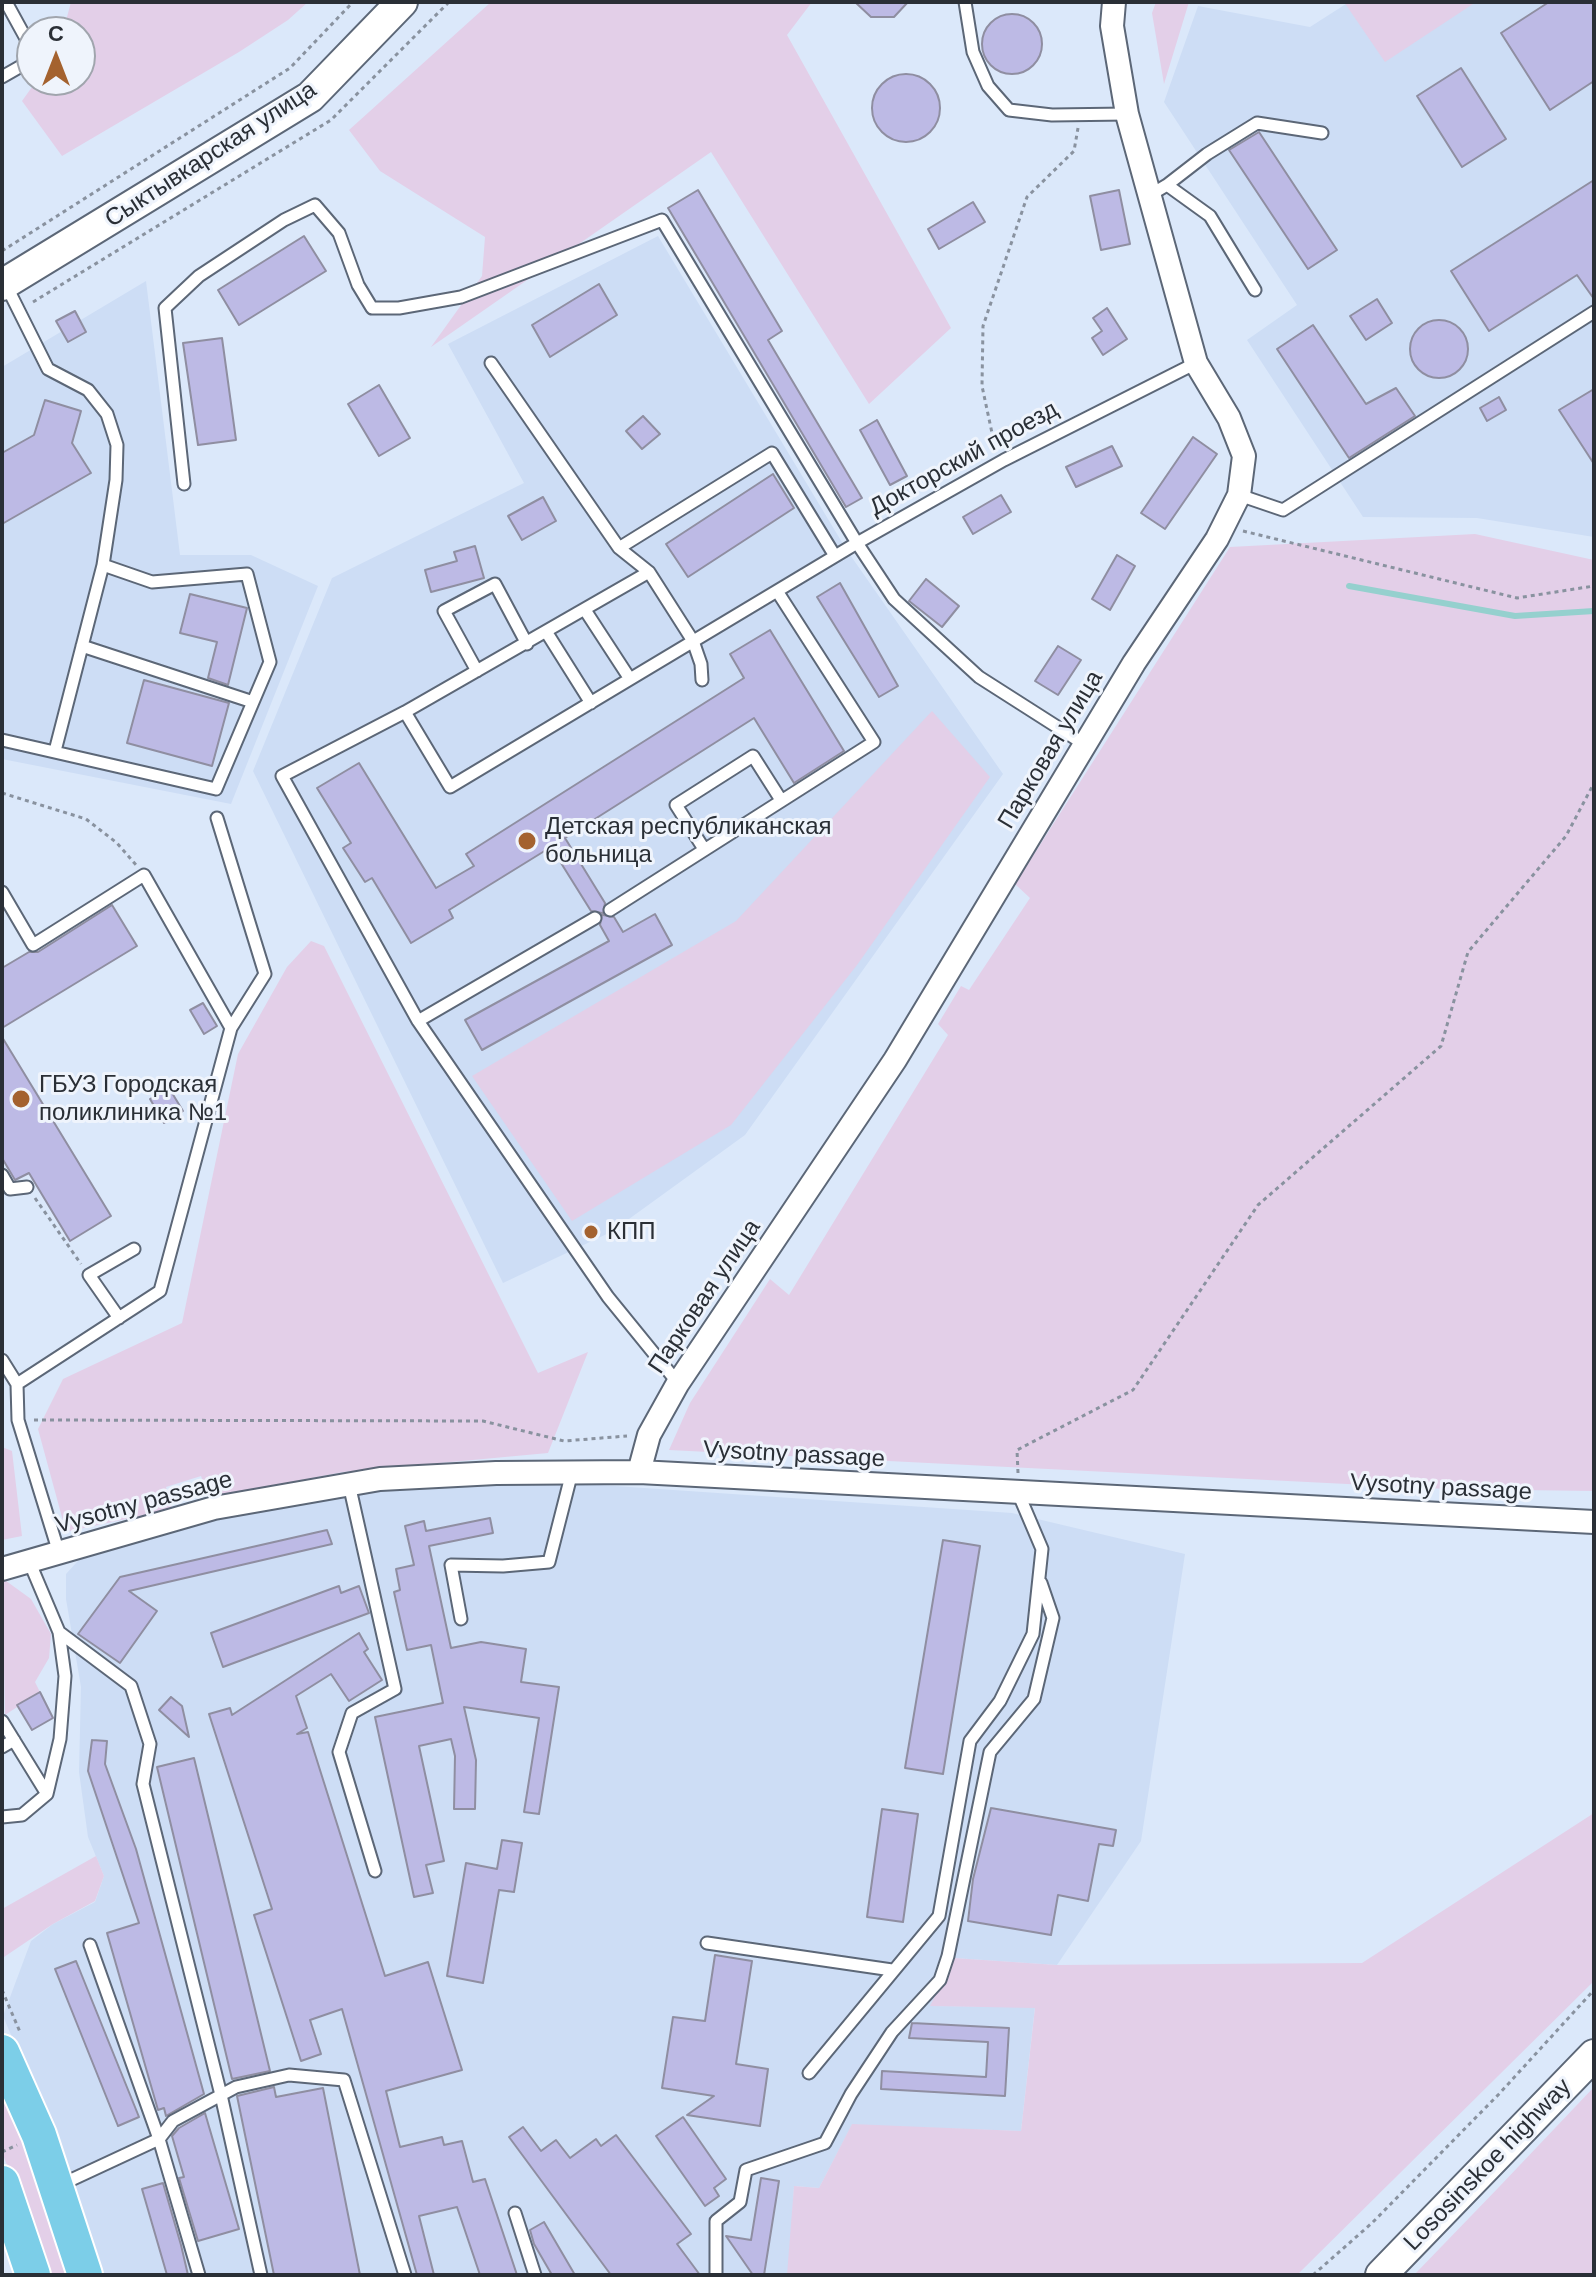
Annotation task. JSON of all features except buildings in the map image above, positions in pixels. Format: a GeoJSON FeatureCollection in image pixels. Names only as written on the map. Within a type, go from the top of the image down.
{"type":"FeatureCollection","features":[{"type":"Feature","properties":{"kind":"main road","name":"Сыктывкарская улица"},"geometry":{"type":"LineString","coordinates":[[3,283],[310,97],[402,2]]}},
{"type":"Feature","properties":{"kind":"main road"},"geometry":{"type":"LineString","coordinates":[[2,2052],[57,2186],[85,2275]]}},
{"type":"Feature","properties":{"kind":"main road","name":"Lososinskoe highway"},"geometry":{"type":"LineString","coordinates":[[1381,2275],[1594,2055]]}},
{"type":"Feature","properties":{"kind":"main road"},"geometry":{"type":"LineString","coordinates":[[2,2183],[33,2275]]}},
{"type":"Feature","properties":{"kind":"street","name":"Парковая улица"},"geometry":{"type":"LineString","coordinates":[[639,1472],[649,1435],[678,1383],[895,1060],[1084,744],[1224,526],[1239,495],[1244,456],[1229,418],[1196,363],[1158,190],[1127,114],[1112,26],[1114,2]]}},
{"type":"Feature","properties":{"kind":"street","name":"Vysotny passage"},"geometry":{"type":"LineString","coordinates":[[2,1569],[214,1508],[349,1484],[380,1479],[572,1472],[639,1472],[1019,1495],[1594,1522]]}},
{"type":"Feature","properties":{"kind":"lane"},"geometry":{"type":"LineString","coordinates":[[2,77],[23,65],[29,44],[6,2]]}},
{"type":"Feature","properties":{"kind":"lane"},"geometry":{"type":"LineString","coordinates":[[965,2],[973,52],[988,86],[1009,110],[1127,114]]}},
{"type":"Feature","properties":{"kind":"lane"},"geometry":{"type":"LineString","coordinates":[[1255,290],[1210,216],[1158,190],[1257,123],[1322,133]]}},
{"type":"Feature","properties":{"kind":"lane"},"geometry":{"type":"LineString","coordinates":[[184,484],[165,308],[199,276],[284,220],[315,205],[339,233],[358,285],[372,308],[399,308],[461,297],[662,220],[857,543],[450,787],[405,712]]}},
{"type":"Feature","properties":{"kind":"lane"},"geometry":{"type":"LineString","coordinates":[[3,283],[48,369],[88,390],[107,414],[116,457],[103,565],[55,751]]}},
{"type":"Feature","properties":{"kind":"lane"},"geometry":{"type":"LineString","coordinates":[[1239,495],[1283,510],[1594,312]]}},
{"type":"Feature","properties":{"kind":"lane"},"geometry":{"type":"LineString","coordinates":[[491,363],[619,548],[649,572],[693,641],[701,664],[702,680]]}},
{"type":"Feature","properties":{"kind":"lane","name":"Докторский проезд"},"geometry":{"type":"LineString","coordinates":[[1084,744],[979,677],[894,599],[857,543],[998,463],[1196,363]]}},
{"type":"Feature","properties":{"kind":"lane"},"geometry":{"type":"LineString","coordinates":[[619,548],[772,453],[835,556]]}},
{"type":"Feature","properties":{"kind":"lane"},"geometry":{"type":"LineString","coordinates":[[2,740],[216,789],[270,662],[247,574],[152,582],[103,565]]}},
{"type":"Feature","properties":{"kind":"lane"},"geometry":{"type":"LineString","coordinates":[[649,572],[405,712],[282,776],[418,1021],[608,1297],[678,1383]]}},
{"type":"Feature","properties":{"kind":"lane"},"geometry":{"type":"LineString","coordinates":[[477,671],[444,611],[495,584],[527,644]]}},
{"type":"Feature","properties":{"kind":"lane"},"geometry":{"type":"LineString","coordinates":[[610,910],[874,742],[777,591]]}},
{"type":"Feature","properties":{"kind":"lane"},"geometry":{"type":"LineString","coordinates":[[585,610],[630,679]]}},
{"type":"Feature","properties":{"kind":"lane"},"geometry":{"type":"LineString","coordinates":[[547,633],[591,703]]}},
{"type":"Feature","properties":{"kind":"lane"},"geometry":{"type":"LineString","coordinates":[[82,646],[253,702]]}},
{"type":"Feature","properties":{"kind":"lane"},"geometry":{"type":"LineString","coordinates":[[704,849],[676,805],[689,796],[753,756],[781,800]]}},
{"type":"Feature","properties":{"kind":"lane"},"geometry":{"type":"LineString","coordinates":[[17,1384],[160,1291],[231,1028],[265,974],[217,818]]}},
{"type":"Feature","properties":{"kind":"lane"},"geometry":{"type":"LineString","coordinates":[[2,892],[33,945],[144,875],[231,1028]]}},
{"type":"Feature","properties":{"kind":"lane"},"geometry":{"type":"LineString","coordinates":[[418,1021],[595,918]]}},
{"type":"Feature","properties":{"kind":"lane"},"geometry":{"type":"LineString","coordinates":[[2,1175],[10,1189],[27,1187]]}},
{"type":"Feature","properties":{"kind":"lane"},"geometry":{"type":"LineString","coordinates":[[119,1318],[89,1275],[134,1249]]}},
{"type":"Feature","properties":{"kind":"lane"},"geometry":{"type":"LineString","coordinates":[[2,1360],[17,1384],[18,1420],[59,1553]]}},
{"type":"Feature","properties":{"kind":"lane"},"geometry":{"type":"LineString","coordinates":[[461,1619],[451,1565],[503,1566],[549,1562],[572,1472]]}},
{"type":"Feature","properties":{"kind":"lane"},"geometry":{"type":"LineString","coordinates":[[349,1484],[395,1689],[352,1713],[339,1752],[375,1871]]}},
{"type":"Feature","properties":{"kind":"lane"},"geometry":{"type":"LineString","coordinates":[[809,2073],[939,1916],[970,1741],[1000,1701],[1033,1634],[1041,1583],[1042,1549],[1019,1495]]}},
{"type":"Feature","properties":{"kind":"lane"},"geometry":{"type":"LineString","coordinates":[[2,1817],[22,1815],[47,1794],[60,1739],[65,1676],[59,1632],[29,1561]]}},
{"type":"Feature","properties":{"kind":"lane"},"geometry":{"type":"LineString","coordinates":[[716,2275],[716,2221],[740,2202],[746,2170],[825,2143],[851,2094],[892,2032],[940,1980],[948,1956],[990,1752],[1034,1699],[1053,1618],[1041,1583]]}},
{"type":"Feature","properties":{"kind":"lane"},"geometry":{"type":"LineString","coordinates":[[59,1632],[131,1686],[150,1744],[143,1784],[221,2095],[261,2275]]}},
{"type":"Feature","properties":{"kind":"lane"},"geometry":{"type":"LineString","coordinates":[[2,1721],[47,1794]]}},
{"type":"Feature","properties":{"kind":"lane"},"geometry":{"type":"LineString","coordinates":[[2,1747],[14,1740]]}},
{"type":"Feature","properties":{"kind":"lane"},"geometry":{"type":"LineString","coordinates":[[707,1943],[892,1970]]}},
{"type":"Feature","properties":{"kind":"lane"},"geometry":{"type":"LineString","coordinates":[[90,1945],[159,2139],[199,2275]]}},
{"type":"Feature","properties":{"kind":"lane"},"geometry":{"type":"LineString","coordinates":[[57,2186],[159,2139],[173,2121],[236,2087],[289,2075],[344,2080],[405,2275]]}},
{"type":"Feature","properties":{"kind":"lane"},"geometry":{"type":"LineString","coordinates":[[515,2213],[535,2275]]}},
{"type":"Feature","properties":{"kind":"path"},"geometry":{"type":"LineString","coordinates":[[2,251],[290,68],[353,2]]}},
{"type":"Feature","properties":{"kind":"path"},"geometry":{"type":"LineString","coordinates":[[998,463],[982,386],[983,326],[1027,197],[1074,151],[1080,114]]}},
{"type":"Feature","properties":{"kind":"path"},"geometry":{"type":"LineString","coordinates":[[1224,526],[1517,598],[1594,586]]}},
{"type":"Feature","properties":{"kind":"path"},"geometry":{"type":"LineString","coordinates":[[1019,1495],[1017,1450],[1133,1390],[1258,1205],[1441,1046],[1468,952],[1566,836],[1594,783]]}},
{"type":"Feature","properties":{"kind":"path"},"geometry":{"type":"LineString","coordinates":[[2,793],[86,819],[117,843],[144,875]]}},
{"type":"Feature","properties":{"kind":"path"},"geometry":{"type":"LineString","coordinates":[[39,1203],[77,1259]]}},
{"type":"Feature","properties":{"kind":"path"},"geometry":{"type":"LineString","coordinates":[[18,1420],[483,1421],[564,1441],[649,1435]]}},
{"type":"Feature","properties":{"kind":"path"},"geometry":{"type":"LineString","coordinates":[[1313,2275],[1372,2223],[1499,2094],[1594,1990]]}},
{"type":"Feature","properties":{"kind":"shaded area"},"geometry":{"type":"Polygon","coordinates":[[[71,2],[308,2],[288,20],[239,52],[62,156],[22,101],[26,96],[96,96],[96,16],[67,16],[71,2]]]}},
{"type":"Feature","properties":{"kind":"shaded area"},"geometry":{"type":"Polygon","coordinates":[[[491,2],[812,2],[787,35],[951,328],[869,404],[711,152],[431,347],[482,276],[485,237],[380,171],[349,130],[491,2]]]}},
{"type":"Feature","properties":{"kind":"shaded area"},"geometry":{"type":"Polygon","coordinates":[[[1156,2],[1189,2],[1164,84],[1152,13],[1156,2]]]}},
{"type":"Feature","properties":{"kind":"shaded area"},"geometry":{"type":"Polygon","coordinates":[[[1344,2],[1476,2],[1385,62],[1344,2]]]}},
{"type":"Feature","properties":{"kind":"shaded area"},"geometry":{"type":"Polygon","coordinates":[[[1349,2],[1594,2],[1594,537],[1477,518],[1363,517],[1247,340],[1297,305],[1164,102],[1198,6],[1310,27],[1349,2]]]}},
{"type":"Feature","properties":{"kind":"shaded area"},"geometry":{"type":"Polygon","coordinates":[[[658,236],[846,549],[1003,774],[745,1135],[611,1232],[503,1283],[253,771],[332,578],[524,483],[448,344],[658,236]]]}},
{"type":"Feature","properties":{"kind":"shaded area"},"geometry":{"type":"Polygon","coordinates":[[[146,281],[180,555],[251,555],[318,586],[231,804],[2,759],[2,367],[146,281]]]}},
{"type":"Feature","properties":{"kind":"shaded area"},"geometry":{"type":"Polygon","coordinates":[[[1475,534],[1594,560],[1594,1491],[1447,1489],[669,1450],[690,1403],[770,1279],[789,1295],[948,1035],[938,1024],[961,986],[969,990],[1030,898],[1015,884],[1230,547],[1475,534]]]}},
{"type":"Feature","properties":{"kind":"shaded area"},"geometry":{"type":"Polygon","coordinates":[[[932,711],[990,777],[857,965],[731,1125],[572,1221],[472,1076],[736,921],[932,711]]]}},
{"type":"Feature","properties":{"kind":"shaded area"},"geometry":{"type":"Polygon","coordinates":[[[311,941],[324,946],[538,1373],[588,1352],[548,1453],[343,1472],[209,1498],[201,1476],[166,1487],[172,1509],[66,1532],[38,1429],[63,1379],[182,1323],[238,1054],[287,967],[311,941]]]}},
{"type":"Feature","properties":{"kind":"shaded area"},"geometry":{"type":"Polygon","coordinates":[[[2,1447],[12,1451],[22,1536],[2,1540],[2,1447]]]}},
{"type":"Feature","properties":{"kind":"shaded area"},"geometry":{"type":"Polygon","coordinates":[[[499,1483],[600,1485],[1012,1513],[1185,1554],[1141,1841],[1057,1965],[954,1958],[931,2006],[1035,2007],[1021,2131],[852,2125],[819,2188],[794,2186],[789,2275],[101,2275],[67,2167],[3,2016],[31,1941],[53,1924],[95,1902],[104,1876],[88,1837],[79,1772],[81,1687],[66,1599],[66,1574],[87,1551],[208,1518],[382,1487],[499,1483]]]}},
{"type":"Feature","properties":{"kind":"shaded area"},"geometry":{"type":"Polygon","coordinates":[[[2,1578],[31,1599],[51,1634],[49,1658],[35,1682],[40,1692],[5,1715],[2,1578]]]}},
{"type":"Feature","properties":{"kind":"shaded area"},"geometry":{"type":"Polygon","coordinates":[[[1594,1813],[1594,1981],[1297,2275],[787,2275],[794,2186],[819,2188],[852,2124],[1021,2131],[1035,2008],[930,2006],[954,1958],[1057,1965],[1362,1963],[1594,1813]]]}},
{"type":"Feature","properties":{"kind":"shaded area"},"geometry":{"type":"Polygon","coordinates":[[[96,1856],[104,1876],[95,1901],[53,1924],[4,1957],[2,1909],[96,1856]]]}},
{"type":"Feature","properties":{"kind":"shaded area"},"geometry":{"type":"Polygon","coordinates":[[[2,2082],[72,2275],[48,2275],[2,2152],[2,2082]]]}},
{"type":"Feature","properties":{"kind":"shaded area"},"geometry":{"type":"Polygon","coordinates":[[[1594,2087],[1594,2275],[1414,2275],[1499,2187],[1594,2087]]]}},
{"type":"Feature","properties":{"kind":"waterway"},"geometry":{"type":"LineString","coordinates":[[1349,586],[1515,616],[1594,611]]}},
{"type":"Feature","properties":{"kind":"place","name":"Детская республиканская больница"},"geometry":{"type":"Point","coordinates":[527,841]}},
{"type":"Feature","properties":{"kind":"place","name":"ГБУЗ Городская поликлиника №1"},"geometry":{"type":"Point","coordinates":[21,1099]}},
{"type":"Feature","properties":{"kind":"place","name":"КПП"},"geometry":{"type":"Point","coordinates":[591,1232]}}]}
